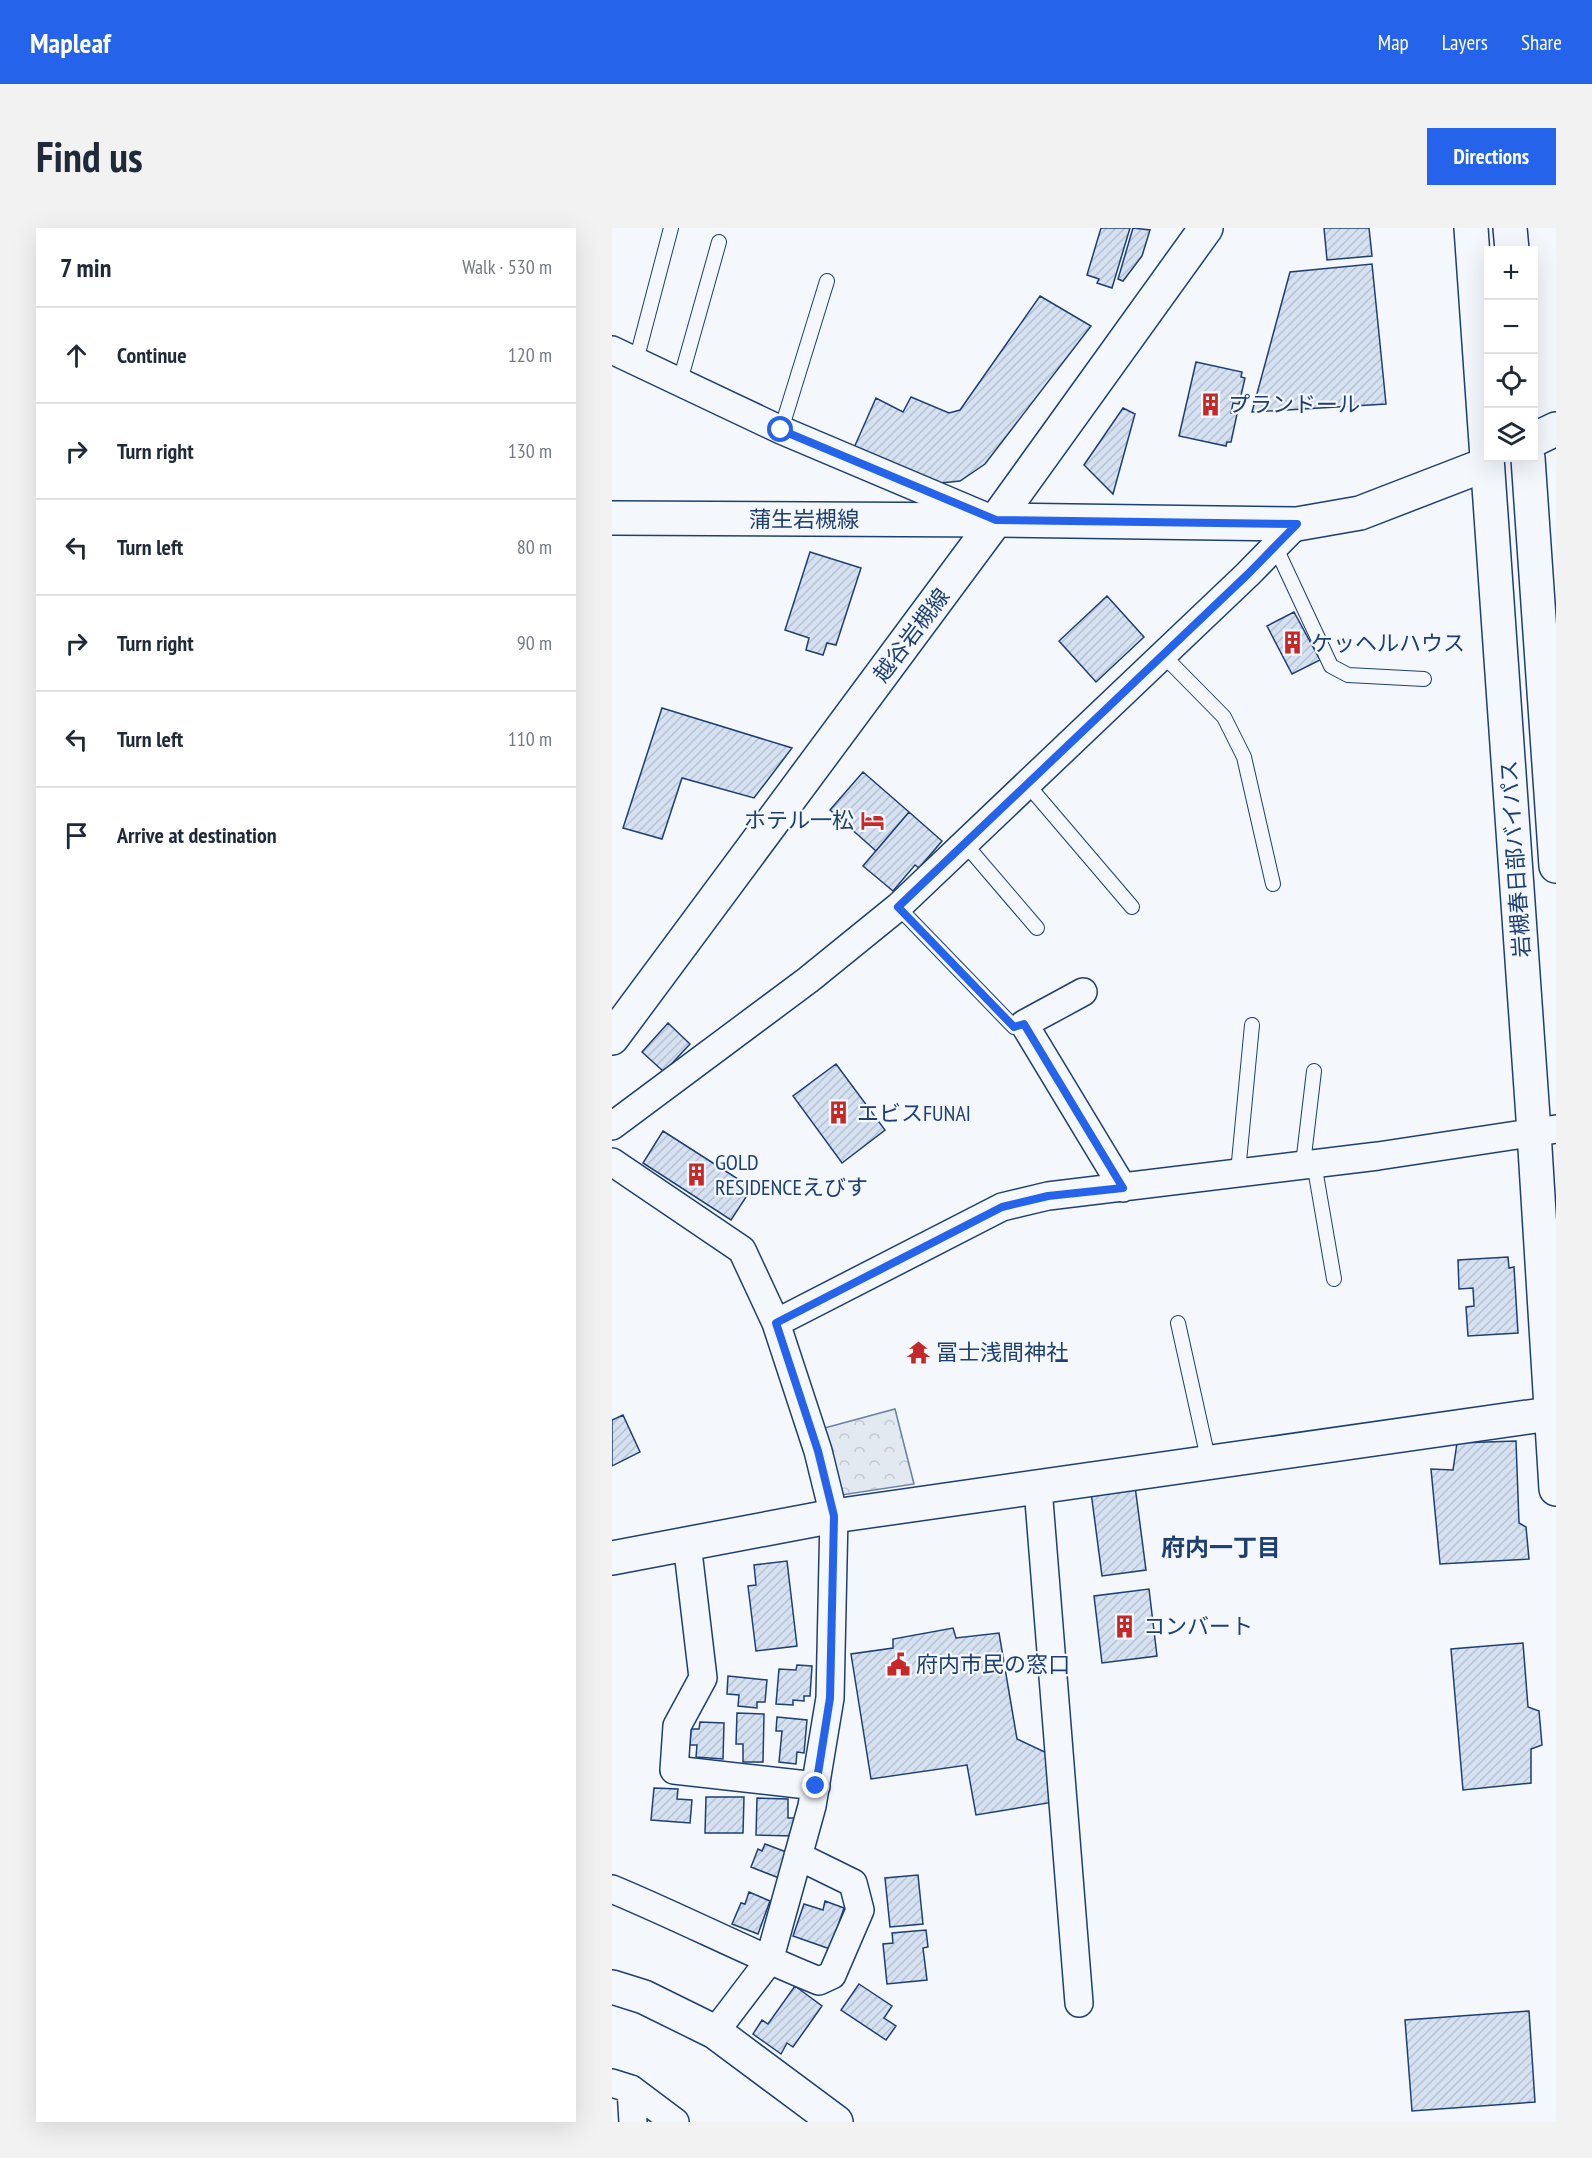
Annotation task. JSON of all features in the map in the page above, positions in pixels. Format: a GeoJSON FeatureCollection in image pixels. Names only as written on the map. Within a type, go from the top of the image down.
{"type":"FeatureCollection","features":[{"type":"Feature","properties":{"kind":"main road","name":"越谷岩槻線"},"geometry":{"type":"LineString","coordinates":[[612,1038],[996,520],[1206,228]]}},
{"type":"Feature","properties":{"kind":"main road","name":"岩槻春日部バイパス"},"geometry":{"type":"LineString","coordinates":[[1471,228],[1488,408]]}},
{"type":"Feature","properties":{"kind":"main road"},"geometry":{"type":"LineString","coordinates":[[1510,228],[1512,246]]}},
{"type":"Feature","properties":{"kind":"main road"},"geometry":{"type":"LineString","coordinates":[[1538,438],[1556,429]]}},
{"type":"Feature","properties":{"kind":"main road","name":"蒲生岩槻線"},"geometry":{"type":"LineString","coordinates":[[612,518],[996,520],[1286,535],[1360,513],[1490,462]]}},
{"type":"Feature","properties":{"kind":"main road","name":"岩槻春日部バイパス"},"geometry":{"type":"LineString","coordinates":[[1493,462],[1545,1130],[1556,1489]]}},
{"type":"Feature","properties":{"kind":"main road","name":"岩槻春日部バイパス"},"geometry":{"type":"LineString","coordinates":[[1528,462],[1549,642],[1556,866]]}},
{"type":"Feature","properties":{"kind":"main road"},"geometry":{"type":"LineString","coordinates":[[612,1558],[834,1516],[1553,1414]]}},
{"type":"Feature","properties":{"kind":"main road"},"geometry":{"type":"LineString","coordinates":[[612,1987],[644,1997],[715,2032],[836,2122]]}},
{"type":"Feature","properties":{"kind":"street"},"geometry":{"type":"LineString","coordinates":[[624,355],[781,430],[996,520]]}},
{"type":"Feature","properties":{"kind":"street"},"geometry":{"type":"LineString","coordinates":[[612,1126],[808,980],[898,907],[1286,535]]}},
{"type":"Feature","properties":{"kind":"street"},"geometry":{"type":"LineString","coordinates":[[1083,992],[1024,1024],[1123,1188]]}},
{"type":"Feature","properties":{"kind":"street"},"geometry":{"type":"LineString","coordinates":[[776,1323],[1002,1207],[1048,1196],[1378,1155],[1545,1130]]}},
{"type":"Feature","properties":{"kind":"street"},"geometry":{"type":"LineString","coordinates":[[612,1162],[742,1250],[776,1323],[818,1451],[834,1516],[830,1698],[816,1786],[769,1960],[715,2032]]}},
{"type":"Feature","properties":{"kind":"street"},"geometry":{"type":"LineString","coordinates":[[1038,1488],[1079,2003]]}},
{"type":"Feature","properties":{"kind":"street"},"geometry":{"type":"LineString","coordinates":[[687,1543],[703,1678],[677,1726],[674,1770],[816,1786]]}},
{"type":"Feature","properties":{"kind":"street"},"geometry":{"type":"LineString","coordinates":[[612,1889],[671,1913],[819,1981],[832,1975],[860,1910],[852,1882],[798,1856]]}},
{"type":"Feature","properties":{"kind":"street"},"geometry":{"type":"LineString","coordinates":[[622,2086],[633,2122]]}},
{"type":"Feature","properties":{"kind":"street"},"geometry":{"type":"LineString","coordinates":[[622,2086],[675,2122]]}},
{"type":"Feature","properties":{"kind":"lane"},"geometry":{"type":"LineString","coordinates":[[624,355],[671,228]]}},
{"type":"Feature","properties":{"kind":"lane"},"geometry":{"type":"LineString","coordinates":[[680,381],[719,242]]}},
{"type":"Feature","properties":{"kind":"lane"},"geometry":{"type":"LineString","coordinates":[[781,430],[827,281]]}},
{"type":"Feature","properties":{"kind":"lane"},"geometry":{"type":"LineString","coordinates":[[1286,535],[1331,666],[1348,675],[1424,679]]}},
{"type":"Feature","properties":{"kind":"lane"},"geometry":{"type":"LineString","coordinates":[[1163,655],[1224,717],[1244,757],[1273,884]]}},
{"type":"Feature","properties":{"kind":"lane"},"geometry":{"type":"LineString","coordinates":[[1027,784],[1132,907]]}},
{"type":"Feature","properties":{"kind":"lane"},"geometry":{"type":"LineString","coordinates":[[965,844],[1037,928]]}},
{"type":"Feature","properties":{"kind":"lane"},"geometry":{"type":"LineString","coordinates":[[898,907],[1014,1027],[1024,1024]]}},
{"type":"Feature","properties":{"kind":"lane"},"geometry":{"type":"LineString","coordinates":[[1238,1172],[1252,1025]]}},
{"type":"Feature","properties":{"kind":"lane"},"geometry":{"type":"LineString","coordinates":[[1314,1071],[1309,1163],[1334,1279]]}},
{"type":"Feature","properties":{"kind":"lane"},"geometry":{"type":"LineString","coordinates":[[1178,1323],[1209,1463]]}},
{"type":"Feature","properties":{"kind":"green space"},"geometry":{"type":"Polygon","coordinates":[[[895,1409],[914,1484],[835,1496],[817,1430],[895,1409]]]}},
{"type":"Feature","properties":{"kind":"building"},"geometry":{"type":"Polygon","coordinates":[[[1101,228],[1130,228],[1112,288],[1097,283],[1099,279],[1087,275],[1101,228]]]}},
{"type":"Feature","properties":{"kind":"building"},"geometry":{"type":"Polygon","coordinates":[[[1133,228],[1150,230],[1142,256],[1123,281],[1118,279],[1133,228]]]}},
{"type":"Feature","properties":{"kind":"building"},"geometry":{"type":"Polygon","coordinates":[[[1324,228],[1369,228],[1372,256],[1327,260],[1324,228]]]}},
{"type":"Feature","properties":{"kind":"building"},"geometry":{"type":"Polygon","coordinates":[[[1372,264],[1386,404],[1252,412],[1290,272],[1372,264]]]}},
{"type":"Feature","properties":{"kind":"building"},"geometry":{"type":"Polygon","coordinates":[[[1040,296],[1091,326],[985,464],[960,481],[931,484],[853,450],[876,398],[903,412],[911,397],[949,413],[960,410],[1040,296]]]}},
{"type":"Feature","properties":{"kind":"building","name":"プランドール"},"geometry":{"type":"Polygon","coordinates":[[[1196,362],[1242,372],[1241,377],[1245,378],[1239,404],[1233,403],[1231,413],[1237,414],[1231,442],[1227,442],[1226,446],[1179,436],[1196,362]]]}},
{"type":"Feature","properties":{"kind":"building"},"geometry":{"type":"Polygon","coordinates":[[[1123,408],[1135,414],[1113,494],[1084,465],[1123,408]]]}},
{"type":"Feature","properties":{"kind":"building"},"geometry":{"type":"Polygon","coordinates":[[[810,552],[861,568],[836,645],[827,643],[823,655],[806,650],[809,638],[785,630],[810,552]]]}},
{"type":"Feature","properties":{"kind":"building"},"geometry":{"type":"Polygon","coordinates":[[[1107,596],[1144,637],[1096,682],[1059,641],[1107,596]]]}},
{"type":"Feature","properties":{"kind":"building","name":"ケッヘルハウス"},"geometry":{"type":"Polygon","coordinates":[[[1294,612],[1320,660],[1292,674],[1267,626],[1294,612]]]}},
{"type":"Feature","properties":{"kind":"building"},"geometry":{"type":"Polygon","coordinates":[[[662,708],[792,748],[754,798],[682,778],[662,839],[623,828],[662,708]]]}},
{"type":"Feature","properties":{"kind":"building"},"geometry":{"type":"Polygon","coordinates":[[[863,772],[909,812],[876,851],[830,810],[863,772]]]}},
{"type":"Feature","properties":{"kind":"building"},"geometry":{"type":"Polygon","coordinates":[[[909,812],[942,841],[919,868],[915,865],[893,891],[863,866],[909,812]]]}},
{"type":"Feature","properties":{"kind":"building"},"geometry":{"type":"Polygon","coordinates":[[[668,1023],[690,1044],[664,1072],[642,1052],[668,1023]]]}},
{"type":"Feature","properties":{"kind":"building","name":"エビスFUNAI"},"geometry":{"type":"Polygon","coordinates":[[[836,1064],[885,1130],[842,1163],[793,1096],[836,1064]]]}},
{"type":"Feature","properties":{"kind":"building","name":"GOLD RESIDENCEえびす"},"geometry":{"type":"Polygon","coordinates":[[[663,1131],[752,1188],[731,1220],[643,1163],[663,1131]]]}},
{"type":"Feature","properties":{"kind":"building"},"geometry":{"type":"Polygon","coordinates":[[[1508,1257],[1509,1268],[1514,1267],[1518,1333],[1468,1336],[1466,1307],[1474,1306],[1473,1288],[1459,1289],[1458,1260],[1508,1257]]]}},
{"type":"Feature","properties":{"kind":"building"},"geometry":{"type":"Polygon","coordinates":[[[623,1415],[640,1452],[612,1466],[612,1420],[623,1415]]]}},
{"type":"Feature","properties":{"kind":"building"},"geometry":{"type":"Polygon","coordinates":[[[1516,1441],[1519,1523],[1526,1527],[1529,1559],[1440,1564],[1431,1469],[1453,1470],[1457,1443],[1516,1441]]]}},
{"type":"Feature","properties":{"kind":"building"},"geometry":{"type":"Polygon","coordinates":[[[1135,1486],[1146,1570],[1102,1576],[1091,1492],[1135,1486]]]}},
{"type":"Feature","properties":{"kind":"building"},"geometry":{"type":"Polygon","coordinates":[[[787,1561],[797,1646],[756,1651],[748,1586],[756,1585],[754,1565],[787,1561]]]}},
{"type":"Feature","properties":{"kind":"building","name":"コンバート"},"geometry":{"type":"Polygon","coordinates":[[[1149,1589],[1157,1656],[1102,1663],[1094,1596],[1149,1589]]]}},
{"type":"Feature","properties":{"kind":"building"},"geometry":{"type":"Polygon","coordinates":[[[953,1628],[956,1638],[999,1633],[1017,1739],[1049,1754],[1054,1802],[976,1815],[967,1765],[871,1779],[851,1654],[893,1648],[893,1639],[953,1628]]]}},
{"type":"Feature","properties":{"kind":"building"},"geometry":{"type":"Polygon","coordinates":[[[1523,1643],[1528,1707],[1539,1711],[1542,1745],[1531,1749],[1531,1783],[1463,1790],[1451,1649],[1523,1643]]]}},
{"type":"Feature","properties":{"kind":"building"},"geometry":{"type":"Polygon","coordinates":[[[797,1665],[812,1666],[810,1696],[804,1696],[804,1701],[793,1700],[793,1705],[776,1704],[779,1669],[796,1670],[797,1665]]]}},
{"type":"Feature","properties":{"kind":"building"},"geometry":{"type":"Polygon","coordinates":[[[728,1676],[767,1680],[765,1702],[757,1702],[757,1708],[738,1706],[739,1695],[727,1694],[728,1676]]]}},
{"type":"Feature","properties":{"kind":"building"},"geometry":{"type":"Polygon","coordinates":[[[737,1713],[764,1714],[763,1762],[743,1762],[743,1744],[736,1744],[737,1713]]]}},
{"type":"Feature","properties":{"kind":"building"},"geometry":{"type":"Polygon","coordinates":[[[777,1717],[807,1720],[804,1753],[797,1752],[796,1764],[779,1762],[782,1731],[776,1731],[777,1717]]]}},
{"type":"Feature","properties":{"kind":"building"},"geometry":{"type":"Polygon","coordinates":[[[700,1722],[724,1723],[723,1759],[696,1757],[697,1745],[690,1745],[691,1729],[699,1729],[700,1722]]]}},
{"type":"Feature","properties":{"kind":"building"},"geometry":{"type":"Polygon","coordinates":[[[654,1788],[678,1789],[677,1799],[692,1800],[690,1823],[651,1820],[654,1788]]]}},
{"type":"Feature","properties":{"kind":"building"},"geometry":{"type":"Polygon","coordinates":[[[706,1797],[744,1797],[743,1833],[705,1833],[706,1797]]]}},
{"type":"Feature","properties":{"kind":"building"},"geometry":{"type":"Polygon","coordinates":[[[757,1798],[788,1799],[788,1818],[795,1818],[795,1836],[756,1835],[757,1798]]]}},
{"type":"Feature","properties":{"kind":"building"},"geometry":{"type":"Polygon","coordinates":[[[765,1844],[789,1853],[779,1878],[751,1867],[758,1849],[762,1851],[765,1844]]]}},
{"type":"Feature","properties":{"kind":"building"},"geometry":{"type":"Polygon","coordinates":[[[918,1875],[923,1924],[890,1927],[885,1878],[918,1875]]]}},
{"type":"Feature","properties":{"kind":"building"},"geometry":{"type":"Polygon","coordinates":[[[749,1892],[770,1901],[758,1934],[732,1924],[741,1903],[745,1904],[749,1892]]]}},
{"type":"Feature","properties":{"kind":"building"},"geometry":{"type":"Polygon","coordinates":[[[825,1901],[844,1908],[830,1949],[793,1936],[804,1904],[823,1910],[825,1901]]]}},
{"type":"Feature","properties":{"kind":"building"},"geometry":{"type":"Polygon","coordinates":[[[926,1930],[928,1947],[923,1948],[927,1980],[887,1984],[883,1944],[893,1943],[892,1933],[926,1930]]]}},
{"type":"Feature","properties":{"kind":"building"},"geometry":{"type":"Polygon","coordinates":[[[859,1984],[892,2006],[884,2018],[896,2026],[886,2040],[841,2010],[859,1984]]]}},
{"type":"Feature","properties":{"kind":"building"},"geometry":{"type":"Polygon","coordinates":[[[795,1986],[822,2006],[793,2047],[787,2043],[781,2054],[753,2034],[762,2020],[768,2024],[795,1986]]]}},
{"type":"Feature","properties":{"kind":"building"},"geometry":{"type":"Polygon","coordinates":[[[1529,2011],[1535,2102],[1412,2111],[1405,2020],[1529,2011]]]}},
{"type":"Feature","properties":{"kind":"place","name":"プランドール"},"geometry":{"type":"Point","coordinates":[1210,404]}},
{"type":"Feature","properties":{"kind":"place","name":"ケッヘルハウス"},"geometry":{"type":"Point","coordinates":[1293,643]}},
{"type":"Feature","properties":{"kind":"place","name":"ホテル一松"},"geometry":{"type":"Point","coordinates":[872,820]}},
{"type":"Feature","properties":{"kind":"place","name":"エビスFUNAI"},"geometry":{"type":"Point","coordinates":[839,1113]}},
{"type":"Feature","properties":{"kind":"place","name":"GOLD RESIDENCEえびす"},"geometry":{"type":"Point","coordinates":[697,1175]}},
{"type":"Feature","properties":{"kind":"place","name":"冨士浅間神社"},"geometry":{"type":"Point","coordinates":[918,1352]}},
{"type":"Feature","properties":{"kind":"place","name":"コンバート"},"geometry":{"type":"Point","coordinates":[1125,1626]}},
{"type":"Feature","properties":{"kind":"place","name":"府内市民の窓口"},"geometry":{"type":"Point","coordinates":[898,1664]}},
{"type":"Feature","properties":{"kind":"district","name":"府内一丁目"},"geometry":{"type":"Point","coordinates":[1221,1548]}},
{"type":"Feature","properties":{"kind":"route"},"geometry":{"type":"LineString","coordinates":[[781,430],[996,520],[1297,524],[1248,574],[898,907],[1014,1027],[1024,1024],[1123,1188],[1048,1196],[1002,1207],[776,1323],[818,1451],[834,1516],[830,1698],[816,1786]]}}]}
